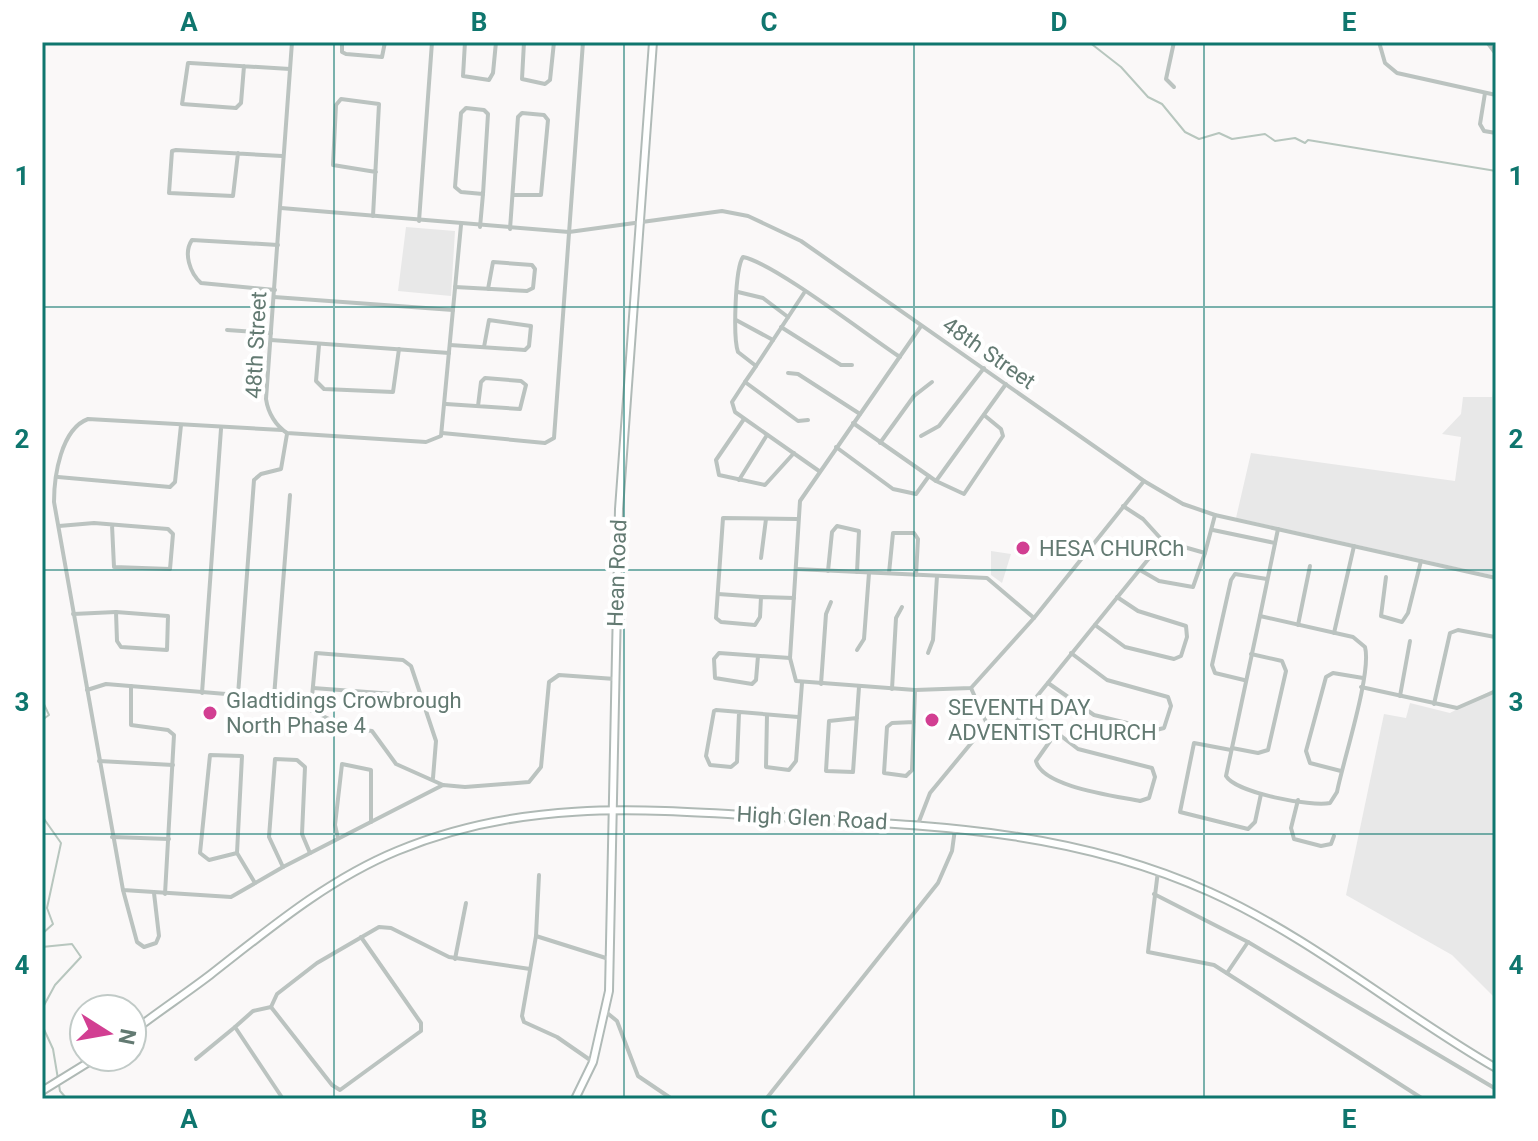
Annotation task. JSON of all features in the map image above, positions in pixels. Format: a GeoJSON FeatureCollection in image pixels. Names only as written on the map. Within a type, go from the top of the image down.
{"type":"FeatureCollection","features":[{"type":"Feature","properties":{"kind":"main road","name":"Hean Road"},"geometry":{"type":"LineString","coordinates":[[575,1099],[593,1062],[606,1012],[611,960],[619,505],[653,42]]}},
{"type":"Feature","properties":{"kind":"main road","name":"High Glen Road"},"geometry":{"type":"LineString","coordinates":[[148,1020],[306,902],[375,861],[433,837],[485,823],[546,811],[613,808],[918,824],[1061,842],[1158,871],[1227,900],[1273,925],[1496,1068]]}},
{"type":"Feature","properties":{"kind":"main road"},"geometry":{"type":"LineString","coordinates":[[45,1090],[72,1073]]}},
{"type":"Feature","properties":{"kind":"street"},"geometry":{"type":"LineString","coordinates":[[281,208],[292,42]]}},
{"type":"Feature","properties":{"kind":"street"},"geometry":{"type":"LineString","coordinates":[[342,42],[342,52],[346,54],[382,57],[385,42]]}},
{"type":"Feature","properties":{"kind":"street"},"geometry":{"type":"LineString","coordinates":[[419,221],[432,42]]}},
{"type":"Feature","properties":{"kind":"street"},"geometry":{"type":"LineString","coordinates":[[465,42],[463,76],[489,80],[493,73],[496,42]]}},
{"type":"Feature","properties":{"kind":"street"},"geometry":{"type":"LineString","coordinates":[[524,42],[522,79],[545,84],[550,80],[554,42]]}},
{"type":"Feature","properties":{"kind":"street"},"geometry":{"type":"LineString","coordinates":[[442,433],[545,443],[554,438],[583,42]]}},
{"type":"Feature","properties":{"kind":"street"},"geometry":{"type":"LineString","coordinates":[[1174,42],[1166,79],[1174,87]]}},
{"type":"Feature","properties":{"kind":"street"},"geometry":{"type":"LineString","coordinates":[[1369,42],[1379,43],[1385,63],[1397,73],[1496,95]]}},
{"type":"Feature","properties":{"kind":"street"},"geometry":{"type":"LineString","coordinates":[[1487,42],[1496,54]]}},
{"type":"Feature","properties":{"kind":"street"},"geometry":{"type":"LineString","coordinates":[[244,66],[241,103],[236,108],[182,104],[188,63],[244,66],[290,69]]}},
{"type":"Feature","properties":{"kind":"street"},"geometry":{"type":"LineString","coordinates":[[1485,93],[1480,124],[1484,131],[1496,133]]}},
{"type":"Feature","properties":{"kind":"street"},"geometry":{"type":"LineString","coordinates":[[373,216],[376,172],[378,102],[341,99],[336,105],[333,165],[336,168],[376,172]]}},
{"type":"Feature","properties":{"kind":"street"},"geometry":{"type":"LineString","coordinates":[[480,227],[483,194],[488,114],[484,110],[466,108],[461,113],[455,187],[461,192],[483,194]]}},
{"type":"Feature","properties":{"kind":"street"},"geometry":{"type":"LineString","coordinates":[[510,229],[518,117],[522,113],[544,115],[548,120],[541,195],[513,195]]}},
{"type":"Feature","properties":{"kind":"street"},"geometry":{"type":"LineString","coordinates":[[238,153],[233,196],[169,193],[172,151],[238,153],[283,156]]}},
{"type":"Feature","properties":{"kind":"street","name":"48th Street"},"geometry":{"type":"LineString","coordinates":[[282,430],[267,406],[281,208],[480,227],[569,232],[722,211],[748,216],[801,241],[1144,481],[1183,504],[1215,515],[1496,578]]}},
{"type":"Feature","properties":{"kind":"street"},"geometry":{"type":"LineString","coordinates":[[154,893],[159,936],[156,943],[141,946],[123,890],[112,837],[54,502],[66,441],[83,420],[282,430],[287,433],[426,442],[436,440],[442,433],[446,404],[461,225]]}},
{"type":"Feature","properties":{"kind":"street"},"geometry":{"type":"LineString","coordinates":[[275,290],[201,283],[188,263],[187,253],[192,240],[278,245]]}},
{"type":"Feature","properties":{"kind":"street"},"geometry":{"type":"LineString","coordinates":[[756,366],[736,349],[739,263],[743,257],[760,263],[900,357]]}},
{"type":"Feature","properties":{"kind":"street"},"geometry":{"type":"LineString","coordinates":[[455,287],[488,289],[532,290],[534,266],[493,262],[488,289]]}},
{"type":"Feature","properties":{"kind":"street"},"geometry":{"type":"LineString","coordinates":[[737,291],[763,298],[788,317]]}},
{"type":"Feature","properties":{"kind":"street"},"geometry":{"type":"LineString","coordinates":[[804,293],[732,402],[735,412],[819,471]]}},
{"type":"Feature","properties":{"kind":"street"},"geometry":{"type":"LineString","coordinates":[[274,297],[453,310]]}},
{"type":"Feature","properties":{"kind":"street"},"geometry":{"type":"LineString","coordinates":[[450,345],[484,347],[528,349],[531,326],[489,320],[484,347]]}},
{"type":"Feature","properties":{"kind":"street"},"geometry":{"type":"LineString","coordinates":[[736,320],[773,340]]}},
{"type":"Feature","properties":{"kind":"street"},"geometry":{"type":"LineString","coordinates":[[921,326],[800,501],[790,658],[793,677],[802,683],[859,687],[915,690],[971,688],[1034,618],[1144,481]]}},
{"type":"Feature","properties":{"kind":"street"},"geometry":{"type":"LineString","coordinates":[[781,327],[841,365],[852,365]]}},
{"type":"Feature","properties":{"kind":"street"},"geometry":{"type":"LineString","coordinates":[[227,330],[271,333]]}},
{"type":"Feature","properties":{"kind":"street"},"geometry":{"type":"LineString","coordinates":[[271,340],[449,353]]}},
{"type":"Feature","properties":{"kind":"street"},"geometry":{"type":"LineString","coordinates":[[319,344],[316,381],[324,389],[393,392],[399,349]]}},
{"type":"Feature","properties":{"kind":"street"},"geometry":{"type":"LineString","coordinates":[[921,436],[939,426],[984,368]]}},
{"type":"Feature","properties":{"kind":"street"},"geometry":{"type":"LineString","coordinates":[[788,373],[798,374],[860,414]]}},
{"type":"Feature","properties":{"kind":"street"},"geometry":{"type":"LineString","coordinates":[[446,404],[520,409],[526,385],[521,381],[485,378],[481,382],[478,406]]}},
{"type":"Feature","properties":{"kind":"street"},"geometry":{"type":"LineString","coordinates":[[745,382],[798,421],[808,420]]}},
{"type":"Feature","properties":{"kind":"street"},"geometry":{"type":"LineString","coordinates":[[880,443],[914,396],[932,382]]}},
{"type":"Feature","properties":{"kind":"street"},"geometry":{"type":"LineString","coordinates":[[936,481],[1006,384]]}},
{"type":"Feature","properties":{"kind":"street"},"geometry":{"type":"LineString","coordinates":[[853,423],[936,481],[964,494],[1003,436],[1001,429],[984,415]]}},
{"type":"Feature","properties":{"kind":"street"},"geometry":{"type":"LineString","coordinates":[[744,419],[715,464],[719,475],[765,485],[794,453]]}},
{"type":"Feature","properties":{"kind":"street"},"geometry":{"type":"LineString","coordinates":[[58,477],[170,487],[176,478],[181,425]]}},
{"type":"Feature","properties":{"kind":"street"},"geometry":{"type":"LineString","coordinates":[[202,693],[221,429]]}},
{"type":"Feature","properties":{"kind":"street"},"geometry":{"type":"LineString","coordinates":[[238,695],[254,480],[261,474],[281,469],[287,433]]}},
{"type":"Feature","properties":{"kind":"street"},"geometry":{"type":"LineString","coordinates":[[738,481],[767,435]]}},
{"type":"Feature","properties":{"kind":"street"},"geometry":{"type":"LineString","coordinates":[[836,447],[900,492],[916,494],[929,476]]}},
{"type":"Feature","properties":{"kind":"street"},"geometry":{"type":"LineString","coordinates":[[274,697],[290,495]]}},
{"type":"Feature","properties":{"kind":"street"},"geometry":{"type":"LineString","coordinates":[[1123,506],[1143,519],[1163,541],[1205,553]]}},
{"type":"Feature","properties":{"kind":"street"},"geometry":{"type":"LineString","coordinates":[[1139,570],[1159,581],[1193,587],[1198,580],[1215,515]]}},
{"type":"Feature","properties":{"kind":"street"},"geometry":{"type":"LineString","coordinates":[[761,597],[759,621],[752,626],[717,620],[722,519],[728,516],[797,519]]}},
{"type":"Feature","properties":{"kind":"street"},"geometry":{"type":"LineString","coordinates":[[761,558],[766,519]]}},
{"type":"Feature","properties":{"kind":"street"},"geometry":{"type":"LineString","coordinates":[[59,526],[112,525],[172,530],[170,569],[114,567],[112,525]]}},
{"type":"Feature","properties":{"kind":"street"},"geometry":{"type":"LineString","coordinates":[[828,571],[832,532],[837,526],[859,531],[857,572]]}},
{"type":"Feature","properties":{"kind":"street"},"geometry":{"type":"LineString","coordinates":[[1260,616],[1353,637],[1365,647],[1367,661],[1337,792],[1330,803],[1261,793],[1229,780],[1226,770],[1278,529]]}},
{"type":"Feature","properties":{"kind":"street"},"geometry":{"type":"LineString","coordinates":[[1213,530],[1275,543]]}},
{"type":"Feature","properties":{"kind":"street"},"geometry":{"type":"LineString","coordinates":[[888,574],[891,536],[895,532],[917,536],[916,575]]}},
{"type":"Feature","properties":{"kind":"street"},"geometry":{"type":"LineString","coordinates":[[971,688],[987,724],[996,733],[1005,734],[1163,541]]}},
{"type":"Feature","properties":{"kind":"street"},"geometry":{"type":"LineString","coordinates":[[1334,633],[1354,546]]}},
{"type":"Feature","properties":{"kind":"street"},"geometry":{"type":"LineString","coordinates":[[1386,577],[1381,616],[1402,622],[1408,613],[1421,561]]}},
{"type":"Feature","properties":{"kind":"street"},"geometry":{"type":"LineString","coordinates":[[1298,625],[1310,566]]}},
{"type":"Feature","properties":{"kind":"street"},"geometry":{"type":"LineString","coordinates":[[796,569],[991,579],[1034,618]]}},
{"type":"Feature","properties":{"kind":"street"},"geometry":{"type":"LineString","coordinates":[[857,650],[864,639],[869,573]]}},
{"type":"Feature","properties":{"kind":"street"},"geometry":{"type":"LineString","coordinates":[[1245,680],[1215,673],[1212,665],[1232,576],[1238,574],[1267,579]]}},
{"type":"Feature","properties":{"kind":"street"},"geometry":{"type":"LineString","coordinates":[[928,653],[933,640],[937,576]]}},
{"type":"Feature","properties":{"kind":"street"},"geometry":{"type":"LineString","coordinates":[[718,594],[794,598]]}},
{"type":"Feature","properties":{"kind":"street"},"geometry":{"type":"LineString","coordinates":[[1095,625],[1125,647],[1174,659],[1181,656],[1186,626],[1138,611],[1117,597]]}},
{"type":"Feature","properties":{"kind":"street"},"geometry":{"type":"LineString","coordinates":[[821,684],[826,614],[831,602]]}},
{"type":"Feature","properties":{"kind":"street"},"geometry":{"type":"LineString","coordinates":[[892,689],[896,618],[902,607]]}},
{"type":"Feature","properties":{"kind":"street"},"geometry":{"type":"LineString","coordinates":[[73,614],[116,612],[168,616],[167,650],[121,647],[117,641],[116,612]]}},
{"type":"Feature","properties":{"kind":"street"},"geometry":{"type":"LineString","coordinates":[[1434,704],[1450,633],[1458,630],[1496,637]]}},
{"type":"Feature","properties":{"kind":"street"},"geometry":{"type":"LineString","coordinates":[[1400,696],[1410,641]]}},
{"type":"Feature","properties":{"kind":"street"},"geometry":{"type":"LineString","coordinates":[[311,708],[316,653],[403,660],[411,666],[436,741],[433,778]]}},
{"type":"Feature","properties":{"kind":"street"},"geometry":{"type":"LineString","coordinates":[[1047,683],[1099,717],[1156,730],[1164,728],[1171,706],[1168,697],[1107,680],[1071,653]]}},
{"type":"Feature","properties":{"kind":"street"},"geometry":{"type":"LineString","coordinates":[[758,656],[756,680],[752,684],[715,678],[717,654],[758,656],[790,658]]}},
{"type":"Feature","properties":{"kind":"street"},"geometry":{"type":"LineString","coordinates":[[1251,654],[1282,661],[1286,671],[1268,750],[1258,753],[1194,743],[1180,812],[1248,829],[1255,822],[1261,793]]}},
{"type":"Feature","properties":{"kind":"street"},"geometry":{"type":"LineString","coordinates":[[1341,771],[1310,763],[1306,751],[1326,677],[1333,673],[1363,678]]}},
{"type":"Feature","properties":{"kind":"street"},"geometry":{"type":"LineString","coordinates":[[87,690],[106,684],[274,697],[311,708],[344,728],[372,731],[401,768],[433,778],[443,785],[465,787],[529,782],[541,767],[549,682],[559,675],[615,679]]}},
{"type":"Feature","properties":{"kind":"street"},"geometry":{"type":"LineString","coordinates":[[767,715],[766,767],[789,770],[796,761],[802,683]]}},
{"type":"Feature","properties":{"kind":"street"},"geometry":{"type":"LineString","coordinates":[[131,686],[130,723],[173,732],[165,894]]}},
{"type":"Feature","properties":{"kind":"street"},"geometry":{"type":"LineString","coordinates":[[857,718],[829,721],[826,771],[853,772],[857,718],[859,687]]}},
{"type":"Feature","properties":{"kind":"street"},"geometry":{"type":"LineString","coordinates":[[1361,687],[1462,708],[1496,691]]}},
{"type":"Feature","properties":{"kind":"street"},"geometry":{"type":"LineString","coordinates":[[313,688],[421,696]]}},
{"type":"Feature","properties":{"kind":"street"},"geometry":{"type":"LineString","coordinates":[[914,722],[892,723],[887,727],[884,773],[888,776],[910,773],[914,722],[915,690]]}},
{"type":"Feature","properties":{"kind":"street"},"geometry":{"type":"LineString","coordinates":[[1026,709],[1078,749],[1152,768],[1155,777],[1149,798],[1140,801],[1081,788],[1049,776],[1039,769],[1036,761],[1055,734]]}},
{"type":"Feature","properties":{"kind":"street"},"geometry":{"type":"LineString","coordinates":[[739,713],[737,762],[731,767],[710,765],[706,756],[713,712],[739,713],[798,717]]}},
{"type":"Feature","properties":{"kind":"street"},"geometry":{"type":"LineString","coordinates":[[918,824],[930,793],[987,724]]}},
{"type":"Feature","properties":{"kind":"street"},"geometry":{"type":"LineString","coordinates":[[237,853],[209,860],[200,853],[210,755],[242,756],[237,853],[255,883]]}},
{"type":"Feature","properties":{"kind":"street"},"geometry":{"type":"LineString","coordinates":[[283,867],[269,837],[275,759],[297,760],[305,767],[302,834],[310,853]]}},
{"type":"Feature","properties":{"kind":"street"},"geometry":{"type":"LineString","coordinates":[[99,761],[173,765]]}},
{"type":"Feature","properties":{"kind":"street"},"geometry":{"type":"LineString","coordinates":[[338,838],[335,825],[342,764],[371,770],[371,822]]}},
{"type":"Feature","properties":{"kind":"street"},"geometry":{"type":"LineString","coordinates":[[123,890],[225,898],[443,785]]}},
{"type":"Feature","properties":{"kind":"street"},"geometry":{"type":"LineString","coordinates":[[1298,800],[1291,832],[1294,839],[1325,846],[1334,836]]}},
{"type":"Feature","properties":{"kind":"street"},"geometry":{"type":"LineString","coordinates":[[766,1099],[938,883],[952,851],[956,827]]}},
{"type":"Feature","properties":{"kind":"street"},"geometry":{"type":"LineString","coordinates":[[112,837],[169,839]]}},
{"type":"Feature","properties":{"kind":"street"},"geometry":{"type":"LineString","coordinates":[[1158,871],[1148,952],[1214,965],[1423,1099]]}},
{"type":"Feature","properties":{"kind":"street"},"geometry":{"type":"LineString","coordinates":[[539,875],[536,936],[522,1016],[524,1022],[557,1037],[593,1062]]}},
{"type":"Feature","properties":{"kind":"street"},"geometry":{"type":"LineString","coordinates":[[1154,894],[1248,942],[1496,1089]]}},
{"type":"Feature","properties":{"kind":"street"},"geometry":{"type":"LineString","coordinates":[[455,959],[466,903]]}},
{"type":"Feature","properties":{"kind":"street"},"geometry":{"type":"LineString","coordinates":[[271,1007],[277,994],[317,963],[371,929],[385,926],[455,959],[530,969]]}},
{"type":"Feature","properties":{"kind":"street"},"geometry":{"type":"LineString","coordinates":[[536,936],[611,960]]}},
{"type":"Feature","properties":{"kind":"street"},"geometry":{"type":"LineString","coordinates":[[271,1007],[332,1085],[340,1090],[421,1031],[421,1023],[361,937]]}},
{"type":"Feature","properties":{"kind":"street"},"geometry":{"type":"LineString","coordinates":[[1227,973],[1248,942]]}},
{"type":"Feature","properties":{"kind":"street"},"geometry":{"type":"LineString","coordinates":[[196,1059],[253,1011],[271,1007]]}},
{"type":"Feature","properties":{"kind":"street"},"geometry":{"type":"LineString","coordinates":[[606,1012],[617,1021],[638,1076],[672,1099]]}},
{"type":"Feature","properties":{"kind":"street"},"geometry":{"type":"LineString","coordinates":[[235,1027],[283,1099]]}},
{"type":"Feature","properties":{"kind":"shaded area"},"geometry":{"type":"Polygon","coordinates":[[[406,227],[455,231],[451,296],[398,291],[406,227]]]}},
{"type":"Feature","properties":{"kind":"shaded area"},"geometry":{"type":"Polygon","coordinates":[[[1496,372],[1496,576],[1236,518],[1251,453],[1455,481],[1461,437],[1442,434],[1461,414],[1463,397],[1492,397],[1496,372]]]}},
{"type":"Feature","properties":{"kind":"shaded area"},"geometry":{"type":"Polygon","coordinates":[[[991,551],[1011,554],[1002,583],[991,575],[991,551]]]}},
{"type":"Feature","properties":{"kind":"shaded area"},"geometry":{"type":"Polygon","coordinates":[[[1496,688],[1496,999],[1452,955],[1346,895],[1384,714],[1406,718],[1410,703],[1450,713],[1496,688]]]}},
{"type":"Feature","properties":{"kind":"waterway"},"geometry":{"type":"LineString","coordinates":[[1089,42],[1121,67],[1148,97],[1162,104],[1185,132],[1199,139],[1219,133],[1232,139],[1265,134],[1275,141],[1295,138],[1305,143],[1308,140],[1496,171]]}},
{"type":"Feature","properties":{"kind":"waterway"},"geometry":{"type":"LineString","coordinates":[[42,700],[49,715],[42,720]]}},
{"type":"Feature","properties":{"kind":"waterway"},"geometry":{"type":"LineString","coordinates":[[42,816],[61,843],[47,908],[53,924],[42,934]]}},
{"type":"Feature","properties":{"kind":"waterway"},"geometry":{"type":"LineString","coordinates":[[42,947],[72,944],[81,957],[55,985],[42,1009]]}},
{"type":"Feature","properties":{"kind":"waterway"},"geometry":{"type":"LineString","coordinates":[[42,1025],[53,1049],[60,1091],[67,1099]]}},
{"type":"Feature","properties":{"kind":"place","name":"HESA CHURCh"},"geometry":{"type":"Point","coordinates":[1023,548]}},
{"type":"Feature","properties":{"kind":"place","name":"Gladtidings Crowbrough North Phase 4"},"geometry":{"type":"Point","coordinates":[210,713]}},
{"type":"Feature","properties":{"kind":"place","name":"SEVENTH DAY ADVENTIST CHURCH"},"geometry":{"type":"Point","coordinates":[932,720]}}]}
